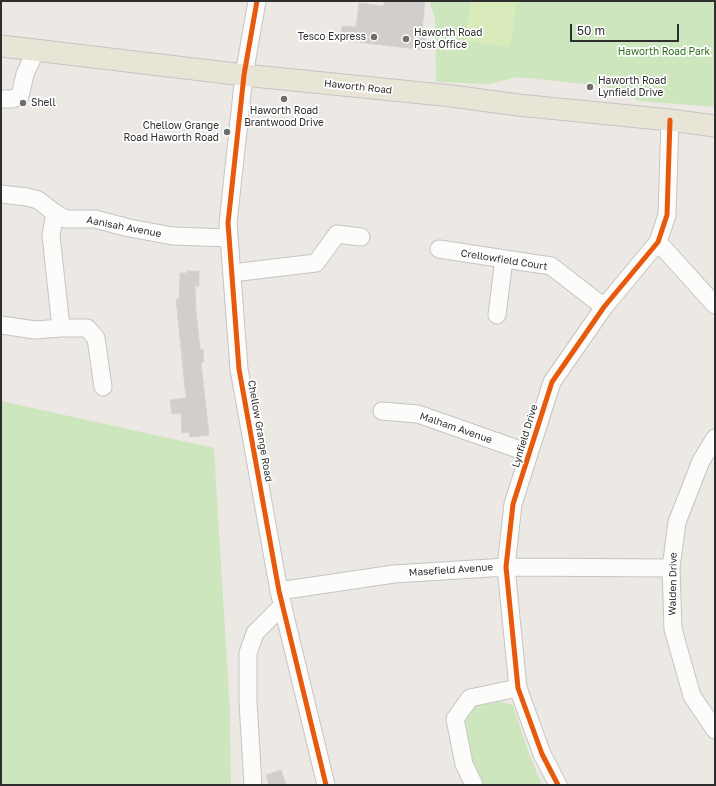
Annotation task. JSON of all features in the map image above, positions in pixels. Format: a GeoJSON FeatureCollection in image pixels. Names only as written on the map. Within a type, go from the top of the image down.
{"type":"FeatureCollection","features":[{"type":"Feature","properties":{"kind":"main road","name":"Haworth Road"},"geometry":{"type":"LineString","coordinates":[[1,46],[244,75],[452,96],[518,105],[715,126]]}},
{"type":"Feature","properties":{"kind":"street","name":"Chellow Grange Road"},"geometry":{"type":"LineString","coordinates":[[257,1],[244,75],[228,223],[239,369],[281,598],[326,785]]}},
{"type":"Feature","properties":{"kind":"street"},"geometry":{"type":"LineString","coordinates":[[1,98],[12,99],[20,96],[25,74],[36,50]]}},
{"type":"Feature","properties":{"kind":"street","name":"Lynfield Drive"},"geometry":{"type":"LineString","coordinates":[[558,785],[542,754],[518,688],[506,567],[513,504],[552,382],[604,307],[658,242],[667,215],[670,120]]}},
{"type":"Feature","properties":{"kind":"street","name":"Aanisah Avenue"},"geometry":{"type":"LineString","coordinates":[[1,194],[33,198],[66,219],[95,219],[155,233],[190,237],[229,238]]}},
{"type":"Feature","properties":{"kind":"street"},"geometry":{"type":"LineString","coordinates":[[55,213],[51,235],[61,328]]}},
{"type":"Feature","properties":{"kind":"street"},"geometry":{"type":"LineString","coordinates":[[232,273],[316,263],[336,234],[361,237]]}},
{"type":"Feature","properties":{"kind":"street"},"geometry":{"type":"LineString","coordinates":[[658,242],[715,305]]}},
{"type":"Feature","properties":{"kind":"street","name":"Crellowfield Court"},"geometry":{"type":"LineString","coordinates":[[439,250],[551,266],[604,307]]}},
{"type":"Feature","properties":{"kind":"street"},"geometry":{"type":"LineString","coordinates":[[497,315],[504,259]]}},
{"type":"Feature","properties":{"kind":"street"},"geometry":{"type":"LineString","coordinates":[[1,324],[35,330],[87,328],[96,338],[103,387]]}},
{"type":"Feature","properties":{"kind":"street","name":"Malham Avenue"},"geometry":{"type":"LineString","coordinates":[[382,411],[418,414],[529,453]]}},
{"type":"Feature","properties":{"kind":"street","name":"Walden Drive"},"geometry":{"type":"LineString","coordinates":[[715,438],[701,461],[677,522],[672,568],[673,629],[692,696],[715,730]]}},
{"type":"Feature","properties":{"kind":"street","name":"Masefield Avenue"},"geometry":{"type":"LineString","coordinates":[[281,598],[394,574],[506,567],[672,568]]}},
{"type":"Feature","properties":{"kind":"street"},"geometry":{"type":"LineString","coordinates":[[253,785],[248,702],[248,653],[255,633],[281,598]]}},
{"type":"Feature","properties":{"kind":"street"},"geometry":{"type":"LineString","coordinates":[[474,785],[464,764],[455,719],[470,698],[518,688]]}},
{"type":"Feature","properties":{"kind":"green space","name":"Haworth Road Park"},"geometry":{"type":"Polygon","coordinates":[[[429,1],[715,1],[715,107],[640,101],[604,86],[517,77],[489,84],[436,82],[435,17],[429,1]]]}},
{"type":"Feature","properties":{"kind":"green space"},"geometry":{"type":"Polygon","coordinates":[[[471,1],[517,1],[510,47],[465,41],[471,1]]]}},
{"type":"Feature","properties":{"kind":"green space"},"geometry":{"type":"Polygon","coordinates":[[[1,401],[214,448],[230,712],[231,785],[1,785],[1,401]]]}},
{"type":"Feature","properties":{"kind":"green space"},"geometry":{"type":"Polygon","coordinates":[[[494,700],[513,705],[528,751],[542,785],[482,785],[472,762],[463,721],[475,704],[494,700]]]}},
{"type":"Feature","properties":{"kind":"building"},"geometry":{"type":"Polygon","coordinates":[[[384,1],[425,1],[422,30],[427,31],[424,50],[340,40],[342,26],[356,27],[359,3],[384,6],[384,1]]]}},
{"type":"Feature","properties":{"kind":"building"},"geometry":{"type":"Polygon","coordinates":[[[187,271],[199,271],[199,286],[195,286],[196,311],[200,349],[203,349],[204,362],[201,362],[209,435],[190,437],[189,432],[182,433],[181,413],[172,414],[170,400],[186,398],[176,299],[179,299],[180,273],[187,273],[187,271]]]}},
{"type":"Feature","properties":{"kind":"building"},"geometry":{"type":"Polygon","coordinates":[[[281,770],[286,785],[269,785],[266,775],[281,770]]]}},
{"type":"Feature","properties":{"kind":"cycle path"},"geometry":{"type":"LineString","coordinates":[[257,1],[244,75],[228,223],[239,369],[279,591],[326,785]]}},
{"type":"Feature","properties":{"kind":"cycle path"},"geometry":{"type":"LineString","coordinates":[[558,785],[542,754],[518,688],[506,567],[513,504],[552,382],[604,307],[658,242],[667,215],[670,120]]}},
{"type":"Feature","properties":{"kind":"place","name":"Tesco Express"},"geometry":{"type":"Point","coordinates":[374,37]}},
{"type":"Feature","properties":{"kind":"place","name":"Haworth Road Post Office"},"geometry":{"type":"Point","coordinates":[406,39]}},
{"type":"Feature","properties":{"kind":"place","name":"Haworth Road Lynfield Drive"},"geometry":{"type":"Point","coordinates":[590,87]}},
{"type":"Feature","properties":{"kind":"place","name":"Haworth Road Brantwood Drive"},"geometry":{"type":"Point","coordinates":[284,99]}},
{"type":"Feature","properties":{"kind":"place","name":"Shell"},"geometry":{"type":"Point","coordinates":[23,103]}},
{"type":"Feature","properties":{"kind":"place","name":"Chellow Grange Road Haworth Road"},"geometry":{"type":"Point","coordinates":[227,132]}}]}
